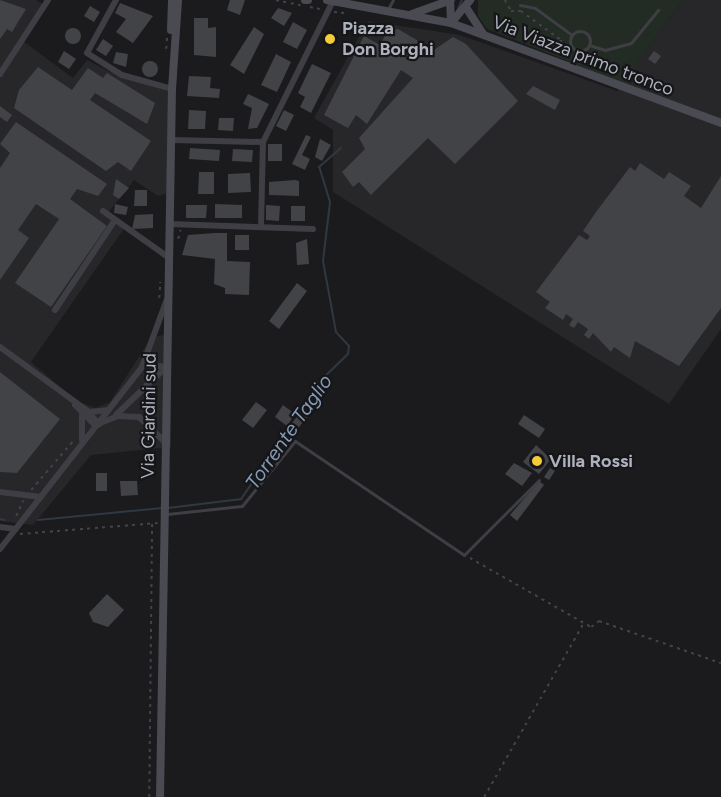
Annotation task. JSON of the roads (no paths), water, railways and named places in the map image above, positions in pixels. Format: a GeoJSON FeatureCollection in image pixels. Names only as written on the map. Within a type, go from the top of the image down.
{"type":"FeatureCollection","features":[{"type":"Feature","properties":{"kind":"main road"},"geometry":{"type":"LineString","coordinates":[[172,0],[174,36]]}},
{"type":"Feature","properties":{"kind":"main road"},"geometry":{"type":"LineString","coordinates":[[174,36],[178,0]]}},
{"type":"Feature","properties":{"kind":"main road","name":"Via Viazza primo tronco"},"geometry":{"type":"LineString","coordinates":[[329,0],[451,23],[570,65],[721,123]]}},
{"type":"Feature","properties":{"kind":"main road"},"geometry":{"type":"LineString","coordinates":[[410,15],[451,1],[451,23]]}},
{"type":"Feature","properties":{"kind":"main road"},"geometry":{"type":"LineString","coordinates":[[451,23],[468,4],[483,35]]}},
{"type":"Feature","properties":{"kind":"main road","name":"Via Giardini sud"},"geometry":{"type":"LineString","coordinates":[[160,797],[167,299],[174,36]]}},
{"type":"Feature","properties":{"kind":"street"},"geometry":{"type":"LineString","coordinates":[[0,74],[48,0]]}},
{"type":"Feature","properties":{"kind":"street"},"geometry":{"type":"LineString","coordinates":[[116,0],[87,53],[122,75],[172,89]]}},
{"type":"Feature","properties":{"kind":"street"},"geometry":{"type":"LineString","coordinates":[[261,227],[263,142],[329,0]]}},
{"type":"Feature","properties":{"kind":"street"},"geometry":{"type":"LineString","coordinates":[[171,140],[263,142]]}},
{"type":"Feature","properties":{"kind":"street"},"geometry":{"type":"LineString","coordinates":[[103,211],[168,257]]}},
{"type":"Feature","properties":{"kind":"street"},"geometry":{"type":"LineString","coordinates":[[55,310],[115,220]]}},
{"type":"Feature","properties":{"kind":"street"},"geometry":{"type":"LineString","coordinates":[[169,224],[313,229]]}},
{"type":"Feature","properties":{"kind":"street"},"geometry":{"type":"LineString","coordinates":[[0,549],[81,442],[99,425],[142,367],[167,299]]}},
{"type":"Feature","properties":{"kind":"street"},"geometry":{"type":"LineString","coordinates":[[0,347],[75,405],[89,412],[99,425]]}},
{"type":"Feature","properties":{"kind":"street"},"geometry":{"type":"LineString","coordinates":[[108,421],[166,367],[150,362],[142,367]]}},
{"type":"Feature","properties":{"kind":"street"},"geometry":{"type":"LineString","coordinates":[[75,405],[82,414],[99,425]]}},
{"type":"Feature","properties":{"kind":"street"},"geometry":{"type":"LineString","coordinates":[[89,412],[110,410]]}},
{"type":"Feature","properties":{"kind":"street"},"geometry":{"type":"LineString","coordinates":[[81,442],[82,414]]}},
{"type":"Feature","properties":{"kind":"street"},"geometry":{"type":"LineString","coordinates":[[99,425],[108,421],[139,417],[165,442]]}},
{"type":"Feature","properties":{"kind":"street"},"geometry":{"type":"LineString","coordinates":[[0,492],[39,497]]}},
{"type":"Feature","properties":{"kind":"street"},"geometry":{"type":"LineString","coordinates":[[0,527],[14,529]]}},
{"type":"Feature","properties":{"kind":"lane"},"geometry":{"type":"LineString","coordinates":[[386,12],[393,0]]}},
{"type":"Feature","properties":{"kind":"lane"},"geometry":{"type":"LineString","coordinates":[[520,4],[535,8],[572,35],[576,50],[570,65]]}},
{"type":"Feature","properties":{"kind":"lane"},"geometry":{"type":"LineString","coordinates":[[576,50],[589,45],[622,48],[636,39],[657,10]]}},
{"type":"Feature","properties":{"kind":"lane"},"geometry":{"type":"LineString","coordinates":[[572,35],[585,32],[589,45]]}},
{"type":"Feature","properties":{"kind":"lane"},"geometry":{"type":"LineString","coordinates":[[164,511],[242,506],[295,441],[464,555],[539,480]]}},
{"type":"Feature","properties":{"kind":"waterway","name":"Torrente Taglio"},"geometry":{"type":"LineString","coordinates":[[457,11],[462,0]]}},
{"type":"Feature","properties":{"kind":"waterway","name":"Torrente Taglio"},"geometry":{"type":"LineString","coordinates":[[301,413],[318,383],[348,354],[349,346],[336,332],[323,261],[330,202],[319,167],[341,148]]}},
{"type":"Feature","properties":{"kind":"waterway","name":"Torrente Taglio"},"geometry":{"type":"LineString","coordinates":[[168,508],[241,499],[291,427]]}},
{"type":"Feature","properties":{"kind":"waterway","name":"Torrente Taglio"},"geometry":{"type":"LineString","coordinates":[[38,520],[162,508]]}},
{"type":"Feature","properties":{"kind":"waterway","name":"Torrente Taglio"},"geometry":{"type":"LineString","coordinates":[[0,519],[5,520]]}},
{"type":"Feature","properties":{"kind":"place","name":"Piazza Don Borghi"},"geometry":{"type":"Point","coordinates":[330,39]}},
{"type":"Feature","properties":{"kind":"place","name":"Villa Rossi"},"geometry":{"type":"Point","coordinates":[537,461]}}]}
